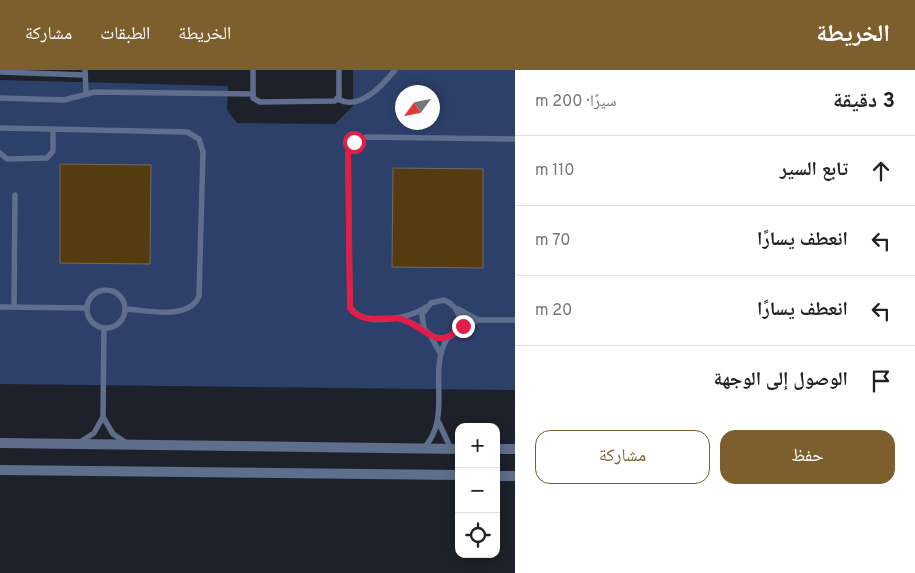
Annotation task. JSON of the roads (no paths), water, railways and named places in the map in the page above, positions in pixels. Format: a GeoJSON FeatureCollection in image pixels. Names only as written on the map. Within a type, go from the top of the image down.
{"type":"FeatureCollection","features":[{"type":"Feature","properties":{"kind":"street"},"geometry":{"type":"LineString","coordinates":[[0,443],[455,449]]}},
{"type":"Feature","properties":{"kind":"street"},"geometry":{"type":"LineString","coordinates":[[500,449],[515,449]]}},
{"type":"Feature","properties":{"kind":"street"},"geometry":{"type":"LineString","coordinates":[[0,470],[455,475]]}},
{"type":"Feature","properties":{"kind":"street"},"geometry":{"type":"LineString","coordinates":[[500,476],[515,476]]}},
{"type":"Feature","properties":{"kind":"lane"},"geometry":{"type":"LineString","coordinates":[[253,70],[253,94],[254,98],[260,102],[332,102],[338,98]]}},
{"type":"Feature","properties":{"kind":"lane"},"geometry":{"type":"LineString","coordinates":[[338,98],[339,70]]}},
{"type":"Feature","properties":{"kind":"lane"},"geometry":{"type":"LineString","coordinates":[[338,98],[347,102],[365,97],[385,82],[395,70]]}},
{"type":"Feature","properties":{"kind":"lane"},"geometry":{"type":"LineString","coordinates":[[0,72],[85,72],[86,93]]}},
{"type":"Feature","properties":{"kind":"lane"},"geometry":{"type":"LineString","coordinates":[[0,98],[64,100],[86,93],[253,94]]}},
{"type":"Feature","properties":{"kind":"lane"},"geometry":{"type":"LineString","coordinates":[[0,128],[187,132],[194,135],[202,145],[199,286],[196,302],[192,307],[180,312],[125,309]]}},
{"type":"Feature","properties":{"kind":"lane"},"geometry":{"type":"LineString","coordinates":[[0,153],[7,159],[47,158],[53,151],[53,129]]}},
{"type":"Feature","properties":{"kind":"lane"},"geometry":{"type":"LineString","coordinates":[[440,353],[430,335],[424,329],[400,319],[364,318],[358,316],[350,308],[348,154],[350,147],[354,142],[366,137],[515,139]]}},
{"type":"Feature","properties":{"kind":"lane"},"geometry":{"type":"LineString","coordinates":[[14,307],[15,195]]}},
{"type":"Feature","properties":{"kind":"lane"},"geometry":{"type":"LineString","coordinates":[[106,290],[119,295],[125,309],[119,323],[104,328],[92,322],[86,308],[92,295],[106,290]]}},
{"type":"Feature","properties":{"kind":"lane"},"geometry":{"type":"LineString","coordinates":[[400,319],[437,300],[450,303],[478,320]]}},
{"type":"Feature","properties":{"kind":"lane"},"geometry":{"type":"LineString","coordinates":[[0,307],[86,308]]}},
{"type":"Feature","properties":{"kind":"lane"},"geometry":{"type":"LineString","coordinates":[[424,329],[422,322],[426,307]]}},
{"type":"Feature","properties":{"kind":"lane"},"geometry":{"type":"LineString","coordinates":[[455,307],[460,319],[456,330]]}},
{"type":"Feature","properties":{"kind":"lane"},"geometry":{"type":"LineString","coordinates":[[423,449],[433,437],[439,422],[440,353],[448,337],[456,330],[478,320],[515,320]]}},
{"type":"Feature","properties":{"kind":"lane"},"geometry":{"type":"LineString","coordinates":[[78,444],[94,433],[103,417],[104,328]]}},
{"type":"Feature","properties":{"kind":"lane"},"geometry":{"type":"LineString","coordinates":[[430,335],[439,338],[448,337]]}},
{"type":"Feature","properties":{"kind":"lane"},"geometry":{"type":"LineString","coordinates":[[103,417],[113,434],[129,445]]}},
{"type":"Feature","properties":{"kind":"lane"},"geometry":{"type":"LineString","coordinates":[[439,422],[455,449]]}}]}
